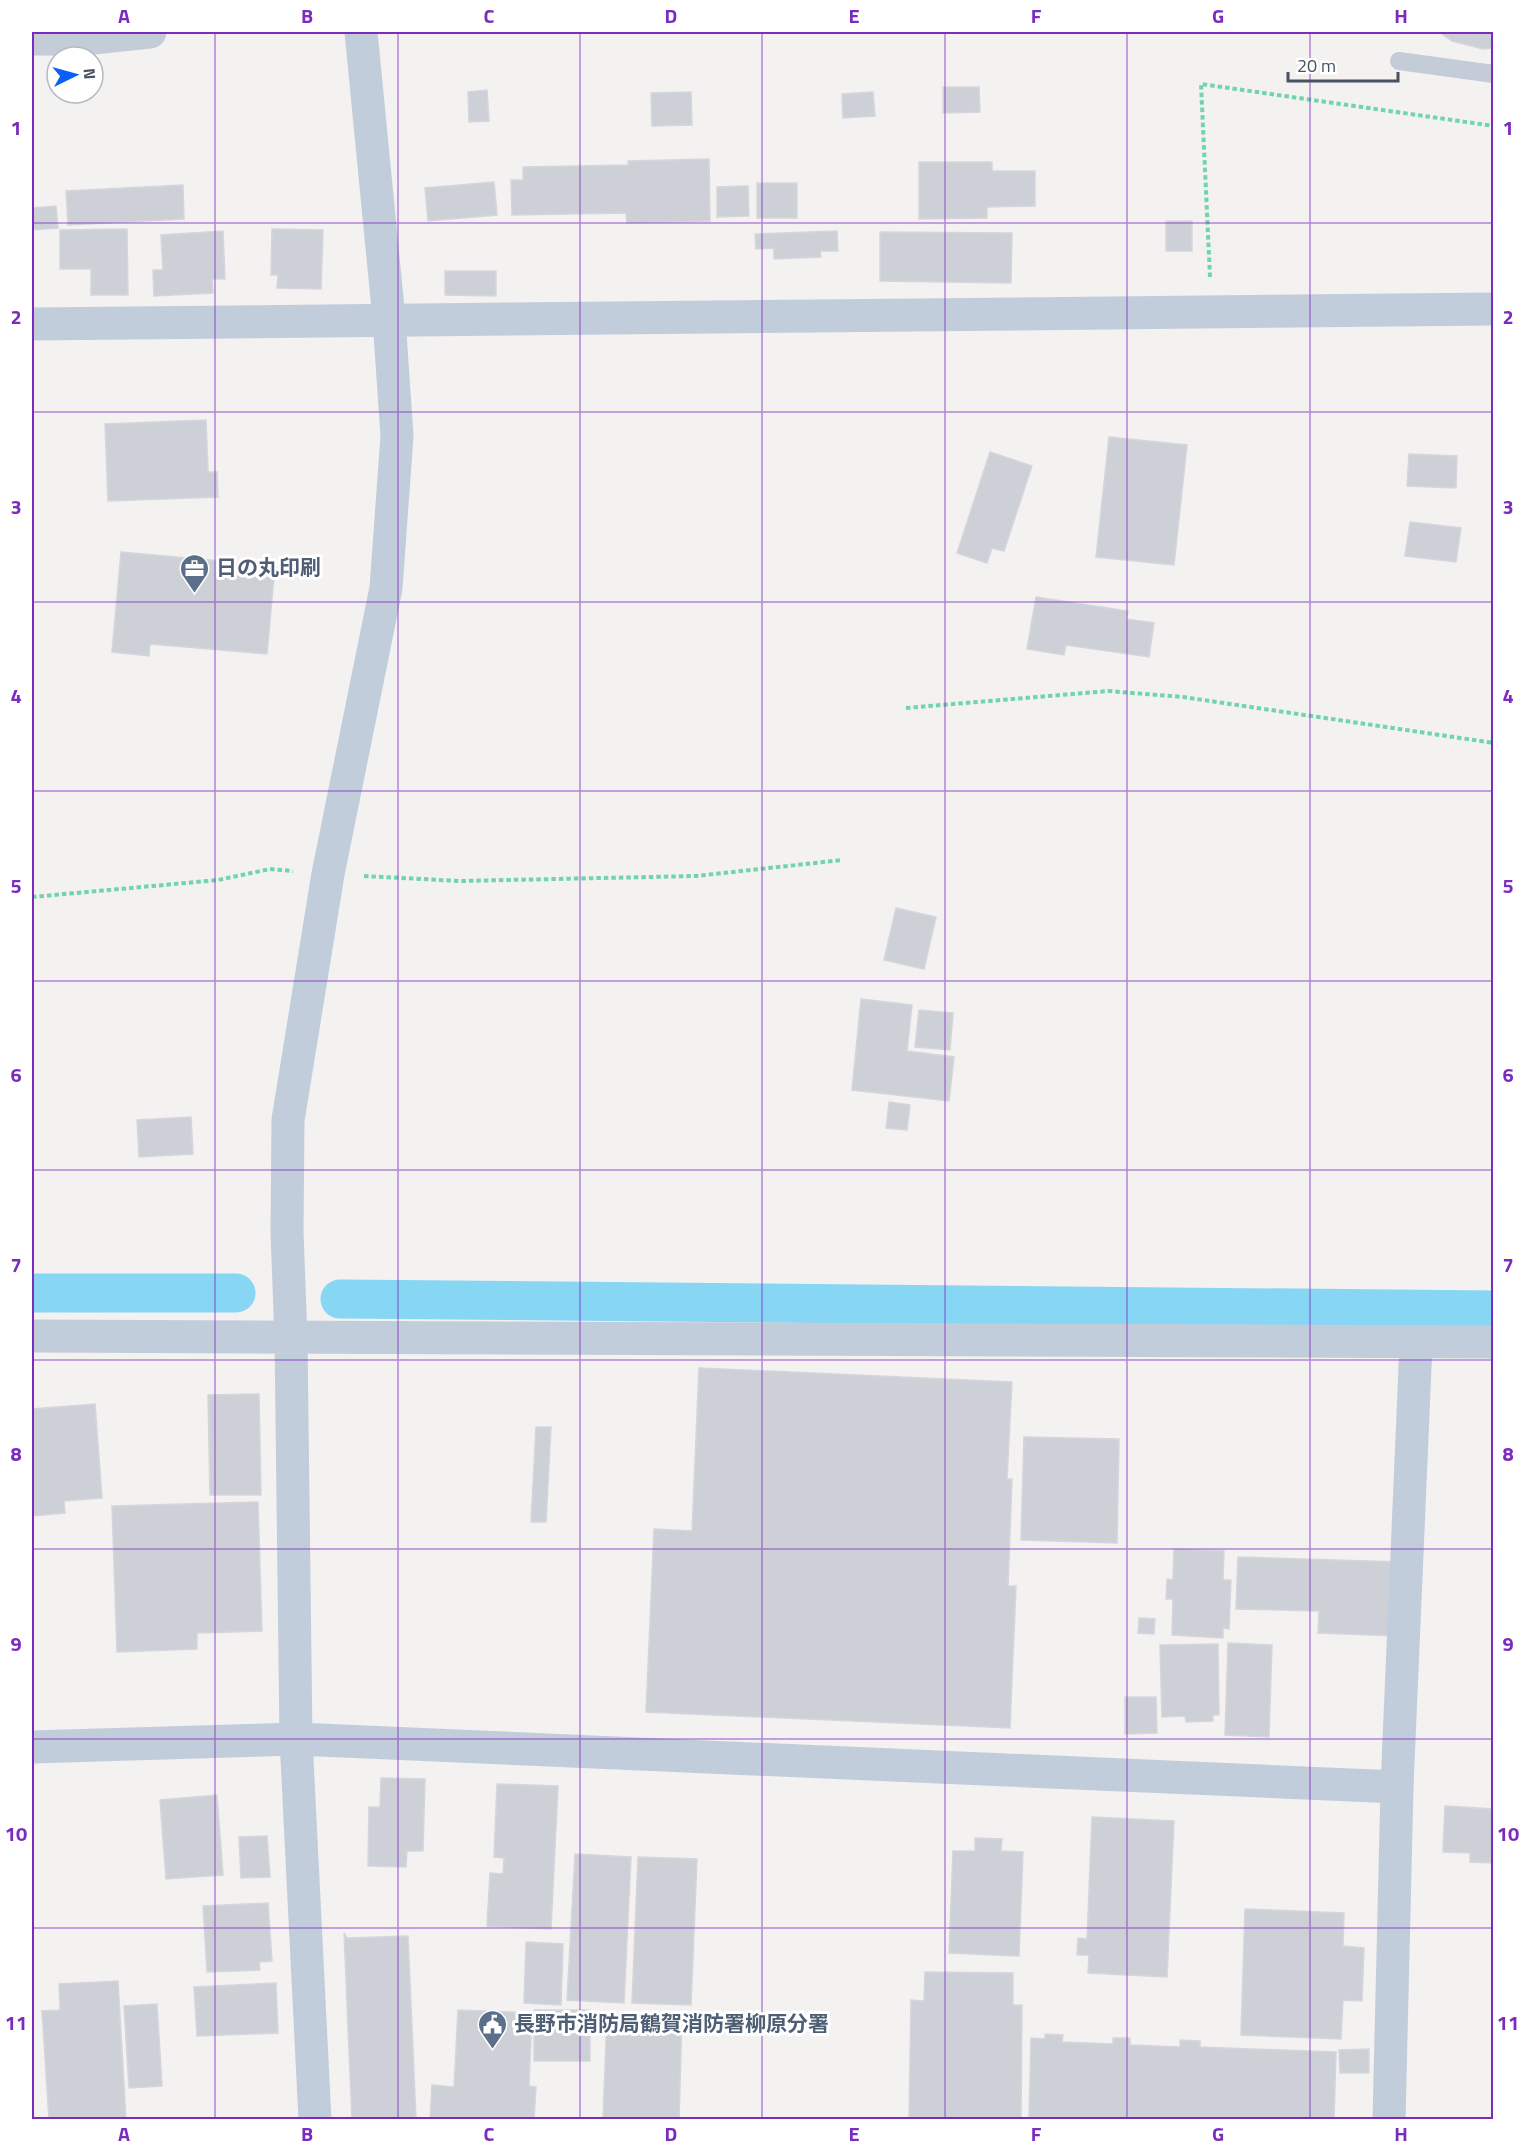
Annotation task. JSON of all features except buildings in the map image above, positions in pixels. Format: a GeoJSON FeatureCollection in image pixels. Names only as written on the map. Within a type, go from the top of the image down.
{"type":"FeatureCollection","features":[{"type":"Feature","properties":{"kind":"street"},"geometry":{"type":"LineString","coordinates":[[32,39],[83,39],[150,32]]}},
{"type":"Feature","properties":{"kind":"street"},"geometry":{"type":"LineString","coordinates":[[315,2120],[296,1739],[291,1339],[287,1232],[288,1120],[328,874],[386,588],[398,436],[361,32]]}},
{"type":"Feature","properties":{"kind":"street"},"geometry":{"type":"LineString","coordinates":[[32,324],[389,319],[1211,314],[1494,309]]}},
{"type":"Feature","properties":{"kind":"street"},"geometry":{"type":"LineString","coordinates":[[32,1336],[1416,1344],[1494,1342]]}},
{"type":"Feature","properties":{"kind":"street"},"geometry":{"type":"LineString","coordinates":[[1389,2120],[1397,1787],[1416,1344]]}},
{"type":"Feature","properties":{"kind":"street"},"geometry":{"type":"LineString","coordinates":[[32,1747],[296,1739],[1397,1787]]}},
{"type":"Feature","properties":{"kind":"lane"},"geometry":{"type":"LineString","coordinates":[[1398,61],[1494,74]]}},
{"type":"Feature","properties":{"kind":"path"},"geometry":{"type":"LineString","coordinates":[[1211,314],[1201,84],[1494,126]]}},
{"type":"Feature","properties":{"kind":"path"},"geometry":{"type":"LineString","coordinates":[[906,708],[1108,691],[1183,697],[1494,743]]}},
{"type":"Feature","properties":{"kind":"path"},"geometry":{"type":"LineString","coordinates":[[32,897],[218,880],[270,869],[460,881],[696,876],[842,860]]}},
{"type":"Feature","properties":{"kind":"waterway"},"geometry":{"type":"LineString","coordinates":[[32,1293],[236,1293]]}},
{"type":"Feature","properties":{"kind":"waterway"},"geometry":{"type":"LineString","coordinates":[[340,1299],[1494,1310]]}},
{"type":"Feature","properties":{"kind":"place","name":"日の丸印刷"},"geometry":{"type":"Point","coordinates":[195,594]}},
{"type":"Feature","properties":{"kind":"place","name":"長野市消防局鶴賀消防署柳原分署"},"geometry":{"type":"Point","coordinates":[493,2050]}}]}
